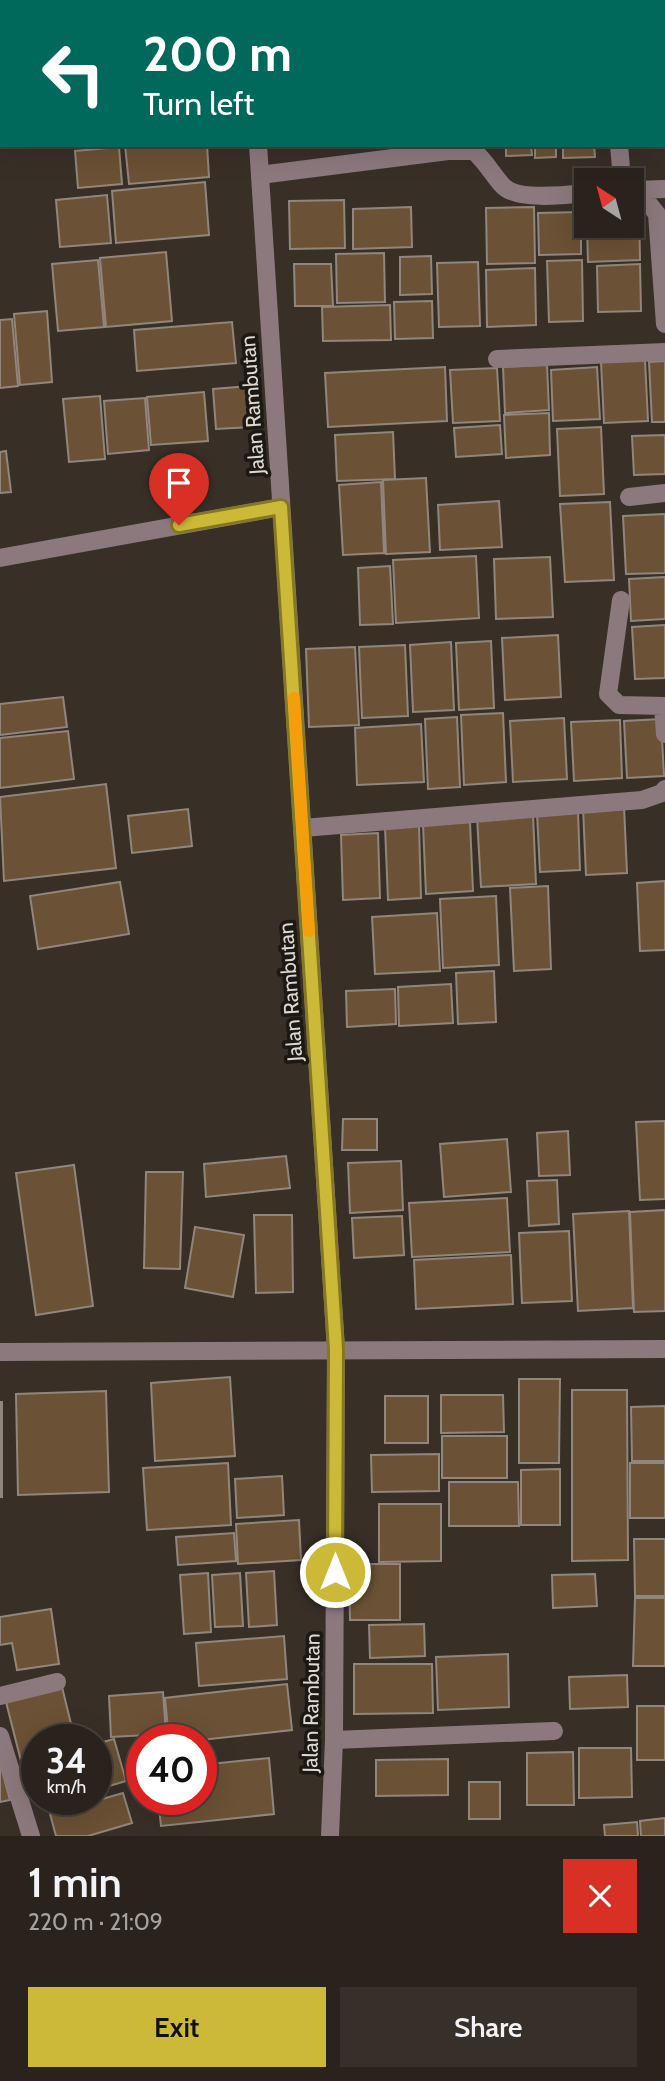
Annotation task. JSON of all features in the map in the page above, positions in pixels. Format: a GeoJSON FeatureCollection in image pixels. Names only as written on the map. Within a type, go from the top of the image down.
{"type":"FeatureCollection","features":[{"type":"Feature","properties":{"kind":"street","name":"Jalan Rambutan"},"geometry":{"type":"LineString","coordinates":[[258,147],[336,1349],[334,1740],[330,1836]]}},
{"type":"Feature","properties":{"kind":"street"},"geometry":{"type":"LineString","coordinates":[[619,147],[621,168]]}},
{"type":"Feature","properties":{"kind":"street"},"geometry":{"type":"LineString","coordinates":[[260,175],[389,161],[448,151],[474,151],[488,164],[504,187],[519,193],[554,196],[574,194]]}},
{"type":"Feature","properties":{"kind":"street"},"geometry":{"type":"LineString","coordinates":[[644,191],[665,189]]}},
{"type":"Feature","properties":{"kind":"street"},"geometry":{"type":"LineString","coordinates":[[644,199],[657,214],[665,324]]}},
{"type":"Feature","properties":{"kind":"street"},"geometry":{"type":"LineString","coordinates":[[497,359],[665,352]]}},
{"type":"Feature","properties":{"kind":"street"},"geometry":{"type":"LineString","coordinates":[[629,498],[665,493]]}},
{"type":"Feature","properties":{"kind":"street"},"geometry":{"type":"LineString","coordinates":[[0,558],[281,507]]}},
{"type":"Feature","properties":{"kind":"street"},"geometry":{"type":"LineString","coordinates":[[621,600],[608,694],[619,705],[664,706],[665,734]]}},
{"type":"Feature","properties":{"kind":"street"},"geometry":{"type":"LineString","coordinates":[[303,828],[642,800],[662,793],[665,789]]}},
{"type":"Feature","properties":{"kind":"street"},"geometry":{"type":"LineString","coordinates":[[0,1352],[665,1349]]}},
{"type":"Feature","properties":{"kind":"street"},"geometry":{"type":"LineString","coordinates":[[0,1696],[57,1682]]}},
{"type":"Feature","properties":{"kind":"street"},"geometry":{"type":"LineString","coordinates":[[334,1740],[554,1731]]}},
{"type":"Feature","properties":{"kind":"street"},"geometry":{"type":"LineString","coordinates":[[0,1736],[31,1836]]}},
{"type":"Feature","properties":{"kind":"building"},"geometry":{"type":"Polygon","coordinates":[[[119,147],[122,184],[78,188],[75,151],[119,147]]]}},
{"type":"Feature","properties":{"kind":"building"},"geometry":{"type":"Polygon","coordinates":[[[125,147],[207,147],[209,177],[129,184],[125,147]]]}},
{"type":"Feature","properties":{"kind":"building"},"geometry":{"type":"Polygon","coordinates":[[[506,147],[531,147],[532,155],[506,156],[506,147]]]}},
{"type":"Feature","properties":{"kind":"building"},"geometry":{"type":"Polygon","coordinates":[[[535,147],[556,147],[556,157],[535,158],[535,147]]]}},
{"type":"Feature","properties":{"kind":"building"},"geometry":{"type":"Polygon","coordinates":[[[563,147],[594,147],[595,157],[563,158],[563,147]]]}},
{"type":"Feature","properties":{"kind":"building"},"geometry":{"type":"Polygon","coordinates":[[[205,182],[209,235],[116,243],[112,191],[205,182]]]}},
{"type":"Feature","properties":{"kind":"building"},"geometry":{"type":"Polygon","coordinates":[[[107,195],[111,243],[60,247],[56,200],[107,195]]]}},
{"type":"Feature","properties":{"kind":"building"},"geometry":{"type":"Polygon","coordinates":[[[344,200],[345,248],[290,249],[289,201],[344,200]]]}},
{"type":"Feature","properties":{"kind":"building"},"geometry":{"type":"Polygon","coordinates":[[[411,207],[412,247],[353,249],[353,209],[411,207]]]}},
{"type":"Feature","properties":{"kind":"building"},"geometry":{"type":"Polygon","coordinates":[[[534,207],[535,263],[487,264],[486,208],[534,207]]]}},
{"type":"Feature","properties":{"kind":"building"},"geometry":{"type":"Polygon","coordinates":[[[574,212],[574,238],[581,238],[581,254],[539,255],[538,213],[574,212]]]}},
{"type":"Feature","properties":{"kind":"building"},"geometry":{"type":"Polygon","coordinates":[[[587,238],[640,238],[640,260],[588,262],[587,238]]]}},
{"type":"Feature","properties":{"kind":"building"},"geometry":{"type":"Polygon","coordinates":[[[166,252],[172,321],[106,327],[100,258],[166,252]]]}},
{"type":"Feature","properties":{"kind":"building"},"geometry":{"type":"Polygon","coordinates":[[[384,253],[385,302],[337,303],[336,254],[384,253]]]}},
{"type":"Feature","properties":{"kind":"building"},"geometry":{"type":"Polygon","coordinates":[[[431,256],[432,294],[400,295],[400,257],[431,256]]]}},
{"type":"Feature","properties":{"kind":"building"},"geometry":{"type":"Polygon","coordinates":[[[98,260],[104,327],[58,331],[52,264],[98,260]]]}},
{"type":"Feature","properties":{"kind":"building"},"geometry":{"type":"Polygon","coordinates":[[[582,260],[583,321],[549,322],[547,261],[582,260]]]}},
{"type":"Feature","properties":{"kind":"building"},"geometry":{"type":"Polygon","coordinates":[[[478,262],[480,326],[439,327],[437,263],[478,262]]]}},
{"type":"Feature","properties":{"kind":"building"},"geometry":{"type":"Polygon","coordinates":[[[294,264],[331,264],[333,306],[295,306],[294,264]]]}},
{"type":"Feature","properties":{"kind":"building"},"geometry":{"type":"Polygon","coordinates":[[[640,264],[641,311],[598,312],[597,266],[640,264]]]}},
{"type":"Feature","properties":{"kind":"building"},"geometry":{"type":"Polygon","coordinates":[[[535,268],[536,325],[487,327],[486,270],[535,268]]]}},
{"type":"Feature","properties":{"kind":"building"},"geometry":{"type":"Polygon","coordinates":[[[432,301],[433,338],[395,339],[394,302],[432,301]]]}},
{"type":"Feature","properties":{"kind":"building"},"geometry":{"type":"Polygon","coordinates":[[[390,305],[391,340],[323,341],[322,307],[390,305]]]}},
{"type":"Feature","properties":{"kind":"building"},"geometry":{"type":"Polygon","coordinates":[[[47,311],[52,382],[20,385],[14,314],[47,311]]]}},
{"type":"Feature","properties":{"kind":"building"},"geometry":{"type":"Polygon","coordinates":[[[12,319],[18,386],[0,388],[0,320],[12,319]]]}},
{"type":"Feature","properties":{"kind":"building"},"geometry":{"type":"Polygon","coordinates":[[[232,322],[236,363],[137,371],[134,330],[232,322]]]}},
{"type":"Feature","properties":{"kind":"building"},"geometry":{"type":"Polygon","coordinates":[[[645,360],[648,421],[604,423],[601,362],[645,360]]]}},
{"type":"Feature","properties":{"kind":"building"},"geometry":{"type":"Polygon","coordinates":[[[665,361],[665,422],[652,422],[649,362],[665,361]]]}},
{"type":"Feature","properties":{"kind":"building"},"geometry":{"type":"Polygon","coordinates":[[[547,365],[549,410],[505,413],[503,367],[547,365]]]}},
{"type":"Feature","properties":{"kind":"building"},"geometry":{"type":"Polygon","coordinates":[[[445,367],[447,421],[328,427],[325,373],[445,367]]]}},
{"type":"Feature","properties":{"kind":"building"},"geometry":{"type":"Polygon","coordinates":[[[597,367],[600,419],[553,421],[551,370],[597,367]]]}},
{"type":"Feature","properties":{"kind":"building"},"geometry":{"type":"Polygon","coordinates":[[[497,368],[500,421],[453,423],[450,370],[497,368]]]}},
{"type":"Feature","properties":{"kind":"building"},"geometry":{"type":"Polygon","coordinates":[[[249,386],[252,427],[216,429],[213,389],[249,386]]]}},
{"type":"Feature","properties":{"kind":"building"},"geometry":{"type":"Polygon","coordinates":[[[204,392],[208,441],[151,445],[147,397],[204,392]]]}},
{"type":"Feature","properties":{"kind":"building"},"geometry":{"type":"Polygon","coordinates":[[[100,396],[105,459],[69,462],[63,399],[100,396]]]}},
{"type":"Feature","properties":{"kind":"building"},"geometry":{"type":"Polygon","coordinates":[[[145,398],[149,450],[108,454],[104,401],[145,398]]]}},
{"type":"Feature","properties":{"kind":"building"},"geometry":{"type":"Polygon","coordinates":[[[549,413],[550,455],[506,458],[504,415],[549,413]]]}},
{"type":"Feature","properties":{"kind":"building"},"geometry":{"type":"Polygon","coordinates":[[[500,425],[502,454],[456,457],[454,428],[500,425]]]}},
{"type":"Feature","properties":{"kind":"building"},"geometry":{"type":"Polygon","coordinates":[[[601,427],[604,494],[560,496],[557,429],[601,427]]]}},
{"type":"Feature","properties":{"kind":"building"},"geometry":{"type":"Polygon","coordinates":[[[393,432],[395,479],[337,481],[335,435],[393,432]]]}},
{"type":"Feature","properties":{"kind":"building"},"geometry":{"type":"Polygon","coordinates":[[[665,435],[665,474],[634,475],[632,436],[665,435]]]}},
{"type":"Feature","properties":{"kind":"building"},"geometry":{"type":"Polygon","coordinates":[[[6,451],[11,492],[0,493],[0,452],[6,451]]]}},
{"type":"Feature","properties":{"kind":"building"},"geometry":{"type":"Polygon","coordinates":[[[426,478],[430,552],[386,554],[383,480],[426,478]]]}},
{"type":"Feature","properties":{"kind":"building"},"geometry":{"type":"Polygon","coordinates":[[[381,482],[384,553],[343,555],[339,485],[381,482]]]}},
{"type":"Feature","properties":{"kind":"building"},"geometry":{"type":"Polygon","coordinates":[[[499,501],[502,547],[440,550],[438,505],[499,501]]]}},
{"type":"Feature","properties":{"kind":"building"},"geometry":{"type":"Polygon","coordinates":[[[610,502],[614,580],[565,582],[560,504],[610,502]]]}},
{"type":"Feature","properties":{"kind":"building"},"geometry":{"type":"Polygon","coordinates":[[[665,514],[665,573],[626,574],[623,516],[665,514]]]}},
{"type":"Feature","properties":{"kind":"building"},"geometry":{"type":"Polygon","coordinates":[[[476,556],[479,618],[396,623],[393,560],[476,556]]]}},
{"type":"Feature","properties":{"kind":"building"},"geometry":{"type":"Polygon","coordinates":[[[550,557],[553,617],[496,619],[494,559],[550,557]]]}},
{"type":"Feature","properties":{"kind":"building"},"geometry":{"type":"Polygon","coordinates":[[[390,566],[393,624],[360,625],[358,568],[390,566]]]}},
{"type":"Feature","properties":{"kind":"building"},"geometry":{"type":"Polygon","coordinates":[[[665,577],[665,619],[631,621],[629,579],[665,577]]]}},
{"type":"Feature","properties":{"kind":"building"},"geometry":{"type":"Polygon","coordinates":[[[665,625],[665,678],[635,679],[632,627],[665,625]]]}},
{"type":"Feature","properties":{"kind":"building"},"geometry":{"type":"Polygon","coordinates":[[[558,635],[561,697],[505,700],[502,638],[558,635]]]}},
{"type":"Feature","properties":{"kind":"building"},"geometry":{"type":"Polygon","coordinates":[[[491,641],[494,708],[459,710],[456,643],[491,641]]]}},
{"type":"Feature","properties":{"kind":"building"},"geometry":{"type":"Polygon","coordinates":[[[451,642],[454,710],[413,712],[410,645],[451,642]]]}},
{"type":"Feature","properties":{"kind":"building"},"geometry":{"type":"Polygon","coordinates":[[[405,645],[408,716],[362,718],[359,647],[405,645]]]}},
{"type":"Feature","properties":{"kind":"building"},"geometry":{"type":"Polygon","coordinates":[[[355,647],[359,725],[309,727],[306,649],[355,647]]]}},
{"type":"Feature","properties":{"kind":"building"},"geometry":{"type":"Polygon","coordinates":[[[63,697],[67,727],[0,735],[0,704],[63,697]]]}},
{"type":"Feature","properties":{"kind":"building"},"geometry":{"type":"Polygon","coordinates":[[[503,713],[506,782],[464,785],[461,715],[503,713]]]}},
{"type":"Feature","properties":{"kind":"building"},"geometry":{"type":"Polygon","coordinates":[[[457,717],[460,787],[428,789],[425,719],[457,717]]]}},
{"type":"Feature","properties":{"kind":"building"},"geometry":{"type":"Polygon","coordinates":[[[564,718],[567,779],[513,782],[510,721],[564,718]]]}},
{"type":"Feature","properties":{"kind":"building"},"geometry":{"type":"Polygon","coordinates":[[[661,719],[664,776],[627,778],[624,721],[661,719]]]}},
{"type":"Feature","properties":{"kind":"building"},"geometry":{"type":"Polygon","coordinates":[[[620,720],[622,778],[574,781],[571,722],[620,720]]]}},
{"type":"Feature","properties":{"kind":"building"},"geometry":{"type":"Polygon","coordinates":[[[421,724],[424,782],[357,785],[355,728],[421,724]]]}},
{"type":"Feature","properties":{"kind":"building"},"geometry":{"type":"Polygon","coordinates":[[[68,731],[74,779],[0,788],[0,738],[68,731]]]}},
{"type":"Feature","properties":{"kind":"building"},"geometry":{"type":"Polygon","coordinates":[[[106,784],[116,868],[4,881],[0,797],[106,784]]]}},
{"type":"Feature","properties":{"kind":"building"},"geometry":{"type":"Polygon","coordinates":[[[624,806],[627,873],[586,875],[583,808],[624,806]]]}},
{"type":"Feature","properties":{"kind":"building"},"geometry":{"type":"Polygon","coordinates":[[[188,809],[192,846],[132,853],[128,816],[188,809]]]}},
{"type":"Feature","properties":{"kind":"building"},"geometry":{"type":"Polygon","coordinates":[[[578,811],[580,870],[540,872],[537,813],[578,811]]]}},
{"type":"Feature","properties":{"kind":"building"},"geometry":{"type":"Polygon","coordinates":[[[533,814],[536,884],[481,887],[477,817],[533,814]]]}},
{"type":"Feature","properties":{"kind":"building"},"geometry":{"type":"Polygon","coordinates":[[[470,822],[473,891],[426,894],[423,824],[470,822]]]}},
{"type":"Feature","properties":{"kind":"building"},"geometry":{"type":"Polygon","coordinates":[[[419,825],[421,898],[388,900],[385,827],[419,825]]]}},
{"type":"Feature","properties":{"kind":"building"},"geometry":{"type":"Polygon","coordinates":[[[378,833],[380,898],[343,900],[341,835],[378,833]]]}},
{"type":"Feature","properties":{"kind":"building"},"geometry":{"type":"Polygon","coordinates":[[[665,881],[665,950],[640,951],[637,883],[665,881]]]}},
{"type":"Feature","properties":{"kind":"building"},"geometry":{"type":"Polygon","coordinates":[[[120,882],[129,934],[38,949],[30,896],[120,882]]]}},
{"type":"Feature","properties":{"kind":"building"},"geometry":{"type":"Polygon","coordinates":[[[548,886],[551,969],[514,971],[510,888],[548,886]]]}},
{"type":"Feature","properties":{"kind":"building"},"geometry":{"type":"Polygon","coordinates":[[[496,896],[499,965],[443,968],[440,899],[496,896]]]}},
{"type":"Feature","properties":{"kind":"building"},"geometry":{"type":"Polygon","coordinates":[[[437,913],[440,971],[375,974],[372,917],[437,913]]]}},
{"type":"Feature","properties":{"kind":"building"},"geometry":{"type":"Polygon","coordinates":[[[494,971],[496,1022],[458,1024],[456,973],[494,971]]]}},
{"type":"Feature","properties":{"kind":"building"},"geometry":{"type":"Polygon","coordinates":[[[451,984],[453,1023],[399,1026],[398,987],[451,984]]]}},
{"type":"Feature","properties":{"kind":"building"},"geometry":{"type":"Polygon","coordinates":[[[395,989],[396,1024],[347,1027],[346,991],[395,989]]]}},
{"type":"Feature","properties":{"kind":"building"},"geometry":{"type":"Polygon","coordinates":[[[343,1119],[377,1119],[377,1150],[342,1150],[343,1119]]]}},
{"type":"Feature","properties":{"kind":"building"},"geometry":{"type":"Polygon","coordinates":[[[665,1121],[665,1199],[640,1200],[636,1122],[665,1121]]]}},
{"type":"Feature","properties":{"kind":"building"},"geometry":{"type":"Polygon","coordinates":[[[568,1131],[570,1175],[539,1176],[537,1133],[568,1131]]]}},
{"type":"Feature","properties":{"kind":"building"},"geometry":{"type":"Polygon","coordinates":[[[507,1139],[511,1192],[444,1197],[440,1144],[507,1139]]]}},
{"type":"Feature","properties":{"kind":"building"},"geometry":{"type":"Polygon","coordinates":[[[286,1156],[290,1188],[206,1197],[204,1164],[286,1156]]]}},
{"type":"Feature","properties":{"kind":"building"},"geometry":{"type":"Polygon","coordinates":[[[401,1161],[403,1210],[350,1213],[348,1163],[401,1161]]]}},
{"type":"Feature","properties":{"kind":"building"},"geometry":{"type":"Polygon","coordinates":[[[74,1165],[93,1306],[36,1315],[16,1173],[74,1165]]]}},
{"type":"Feature","properties":{"kind":"building"},"geometry":{"type":"Polygon","coordinates":[[[146,1172],[183,1172],[180,1269],[144,1268],[146,1172]]]}},
{"type":"Feature","properties":{"kind":"building"},"geometry":{"type":"Polygon","coordinates":[[[557,1180],[559,1224],[529,1226],[527,1181],[557,1180]]]}},
{"type":"Feature","properties":{"kind":"building"},"geometry":{"type":"Polygon","coordinates":[[[507,1198],[510,1252],[412,1257],[409,1203],[507,1198]]]}},
{"type":"Feature","properties":{"kind":"building"},"geometry":{"type":"Polygon","coordinates":[[[665,1210],[665,1311],[634,1312],[630,1212],[665,1210]]]}},
{"type":"Feature","properties":{"kind":"building"},"geometry":{"type":"Polygon","coordinates":[[[629,1211],[633,1308],[578,1311],[573,1214],[629,1211]]]}},
{"type":"Feature","properties":{"kind":"building"},"geometry":{"type":"Polygon","coordinates":[[[254,1215],[292,1215],[293,1292],[256,1293],[254,1215]]]}},
{"type":"Feature","properties":{"kind":"building"},"geometry":{"type":"Polygon","coordinates":[[[402,1216],[404,1255],[354,1258],[352,1218],[402,1216]]]}},
{"type":"Feature","properties":{"kind":"building"},"geometry":{"type":"Polygon","coordinates":[[[195,1227],[244,1235],[233,1297],[185,1288],[195,1227]]]}},
{"type":"Feature","properties":{"kind":"building"},"geometry":{"type":"Polygon","coordinates":[[[569,1231],[572,1301],[522,1303],[519,1233],[569,1231]]]}},
{"type":"Feature","properties":{"kind":"building"},"geometry":{"type":"Polygon","coordinates":[[[511,1255],[513,1304],[416,1309],[414,1260],[511,1255]]]}},
{"type":"Feature","properties":{"kind":"building"},"geometry":{"type":"Polygon","coordinates":[[[230,1377],[235,1456],[155,1461],[151,1383],[230,1377]]]}},
{"type":"Feature","properties":{"kind":"building"},"geometry":{"type":"Polygon","coordinates":[[[519,1379],[560,1379],[559,1463],[519,1463],[519,1379]]]}},
{"type":"Feature","properties":{"kind":"building"},"geometry":{"type":"Polygon","coordinates":[[[572,1390],[627,1390],[628,1560],[572,1561],[572,1390]]]}},
{"type":"Feature","properties":{"kind":"building"},"geometry":{"type":"Polygon","coordinates":[[[106,1391],[109,1492],[18,1495],[16,1394],[106,1391]]]}},
{"type":"Feature","properties":{"kind":"building"},"geometry":{"type":"Polygon","coordinates":[[[441,1395],[503,1395],[504,1432],[441,1433],[441,1395]]]}},
{"type":"Feature","properties":{"kind":"building"},"geometry":{"type":"Polygon","coordinates":[[[385,1396],[428,1396],[428,1443],[385,1443],[385,1396]]]}},
{"type":"Feature","properties":{"kind":"building"},"geometry":{"type":"Polygon","coordinates":[[[2,1402],[2,1497],[0,1497],[2,1402]]]}},
{"type":"Feature","properties":{"kind":"building"},"geometry":{"type":"Polygon","coordinates":[[[665,1406],[665,1461],[632,1461],[631,1407],[665,1406]]]}},
{"type":"Feature","properties":{"kind":"building"},"geometry":{"type":"Polygon","coordinates":[[[442,1436],[507,1436],[507,1478],[442,1478],[442,1436]]]}},
{"type":"Feature","properties":{"kind":"building"},"geometry":{"type":"Polygon","coordinates":[[[439,1454],[439,1491],[372,1492],[371,1455],[439,1454]]]}},
{"type":"Feature","properties":{"kind":"building"},"geometry":{"type":"Polygon","coordinates":[[[228,1463],[231,1525],[147,1530],[143,1468],[228,1463]]]}},
{"type":"Feature","properties":{"kind":"building"},"geometry":{"type":"Polygon","coordinates":[[[630,1463],[665,1463],[665,1518],[630,1518],[630,1463]]]}},
{"type":"Feature","properties":{"kind":"building"},"geometry":{"type":"Polygon","coordinates":[[[560,1469],[560,1525],[521,1525],[521,1470],[560,1469]]]}},
{"type":"Feature","properties":{"kind":"building"},"geometry":{"type":"Polygon","coordinates":[[[282,1476],[284,1515],[237,1518],[235,1479],[282,1476]]]}},
{"type":"Feature","properties":{"kind":"building"},"geometry":{"type":"Polygon","coordinates":[[[449,1482],[518,1482],[519,1526],[449,1526],[449,1482]]]}},
{"type":"Feature","properties":{"kind":"building"},"geometry":{"type":"Polygon","coordinates":[[[379,1504],[441,1504],[441,1561],[379,1562],[379,1504]]]}},
{"type":"Feature","properties":{"kind":"building"},"geometry":{"type":"Polygon","coordinates":[[[299,1520],[301,1560],[238,1564],[236,1524],[299,1520]]]}},
{"type":"Feature","properties":{"kind":"building"},"geometry":{"type":"Polygon","coordinates":[[[234,1533],[236,1561],[178,1565],[176,1537],[234,1533]]]}},
{"type":"Feature","properties":{"kind":"building"},"geometry":{"type":"Polygon","coordinates":[[[634,1539],[665,1539],[665,1596],[635,1596],[634,1539]]]}},
{"type":"Feature","properties":{"kind":"building"},"geometry":{"type":"Polygon","coordinates":[[[349,1564],[400,1564],[400,1620],[350,1620],[349,1564]]]}},
{"type":"Feature","properties":{"kind":"building"},"geometry":{"type":"Polygon","coordinates":[[[274,1571],[277,1625],[249,1627],[246,1573],[274,1571]]]}},
{"type":"Feature","properties":{"kind":"building"},"geometry":{"type":"Polygon","coordinates":[[[208,1573],[211,1632],[184,1634],[180,1575],[208,1573]]]}},
{"type":"Feature","properties":{"kind":"building"},"geometry":{"type":"Polygon","coordinates":[[[240,1573],[243,1626],[215,1627],[212,1575],[240,1573]]]}},
{"type":"Feature","properties":{"kind":"building"},"geometry":{"type":"Polygon","coordinates":[[[595,1574],[597,1606],[553,1608],[552,1575],[595,1574]]]}},
{"type":"Feature","properties":{"kind":"building"},"geometry":{"type":"Polygon","coordinates":[[[635,1598],[665,1598],[665,1666],[633,1666],[635,1598]]]}},
{"type":"Feature","properties":{"kind":"building"},"geometry":{"type":"Polygon","coordinates":[[[51,1609],[59,1664],[17,1670],[12,1643],[0,1645],[0,1617],[51,1609]]]}},
{"type":"Feature","properties":{"kind":"building"},"geometry":{"type":"Polygon","coordinates":[[[424,1624],[425,1656],[370,1658],[369,1625],[424,1624]]]}},
{"type":"Feature","properties":{"kind":"building"},"geometry":{"type":"Polygon","coordinates":[[[284,1636],[287,1679],[199,1686],[196,1643],[284,1636]]]}},
{"type":"Feature","properties":{"kind":"building"},"geometry":{"type":"Polygon","coordinates":[[[508,1654],[509,1707],[438,1710],[436,1657],[508,1654]]]}},
{"type":"Feature","properties":{"kind":"building"},"geometry":{"type":"Polygon","coordinates":[[[354,1664],[432,1664],[433,1713],[354,1714],[354,1664]]]}},
{"type":"Feature","properties":{"kind":"building"},"geometry":{"type":"Polygon","coordinates":[[[627,1675],[628,1707],[570,1709],[569,1677],[627,1675]]]}},
{"type":"Feature","properties":{"kind":"building"},"geometry":{"type":"Polygon","coordinates":[[[287,1684],[292,1730],[217,1738],[217,1724],[167,1724],[165,1698],[287,1684]]]}},
{"type":"Feature","properties":{"kind":"building"},"geometry":{"type":"Polygon","coordinates":[[[62,1687],[71,1724],[21,1724],[21,1761],[6,1702],[62,1687]]]}},
{"type":"Feature","properties":{"kind":"building"},"geometry":{"type":"Polygon","coordinates":[[[163,1692],[165,1724],[126,1724],[126,1736],[112,1737],[109,1696],[163,1692]]]}},
{"type":"Feature","properties":{"kind":"building"},"geometry":{"type":"Polygon","coordinates":[[[637,1706],[665,1706],[665,1760],[637,1760],[637,1706]]]}},
{"type":"Feature","properties":{"kind":"building"},"geometry":{"type":"Polygon","coordinates":[[[112,1740],[126,1781],[112,1785],[112,1740]]]}},
{"type":"Feature","properties":{"kind":"building"},"geometry":{"type":"Polygon","coordinates":[[[579,1748],[631,1748],[632,1797],[579,1798],[579,1748]]]}},
{"type":"Feature","properties":{"kind":"building"},"geometry":{"type":"Polygon","coordinates":[[[573,1752],[574,1805],[527,1805],[527,1753],[573,1752]]]}},
{"type":"Feature","properties":{"kind":"building"},"geometry":{"type":"Polygon","coordinates":[[[269,1758],[274,1814],[161,1826],[160,1815],[217,1815],[217,1763],[269,1758]]]}},
{"type":"Feature","properties":{"kind":"building"},"geometry":{"type":"Polygon","coordinates":[[[448,1759],[448,1795],[376,1796],[376,1760],[448,1759]]]}},
{"type":"Feature","properties":{"kind":"building"},"geometry":{"type":"Polygon","coordinates":[[[0,1763],[10,1800],[0,1802],[0,1763]]]}},
{"type":"Feature","properties":{"kind":"building"},"geometry":{"type":"Polygon","coordinates":[[[469,1782],[500,1782],[500,1819],[469,1819],[469,1782]]]}},
{"type":"Feature","properties":{"kind":"building"},"geometry":{"type":"Polygon","coordinates":[[[123,1793],[126,1815],[130,1815],[132,1823],[88,1836],[56,1836],[50,1815],[112,1815],[112,1796],[123,1793]]]}},
{"type":"Feature","properties":{"kind":"building"},"geometry":{"type":"Polygon","coordinates":[[[665,1818],[665,1836],[641,1836],[640,1821],[665,1818]]]}},
{"type":"Feature","properties":{"kind":"building"},"geometry":{"type":"Polygon","coordinates":[[[637,1822],[638,1836],[605,1836],[604,1825],[637,1822]]]}},
{"type":"Feature","properties":{"kind":"slow traffic"},"geometry":{"type":"LineString","coordinates":[[294,698],[309,931]]}},
{"type":"Feature","properties":{"kind":"route"},"geometry":{"type":"LineString","coordinates":[[179,525],[281,507],[336,1349],[335,1572]]}}]}
